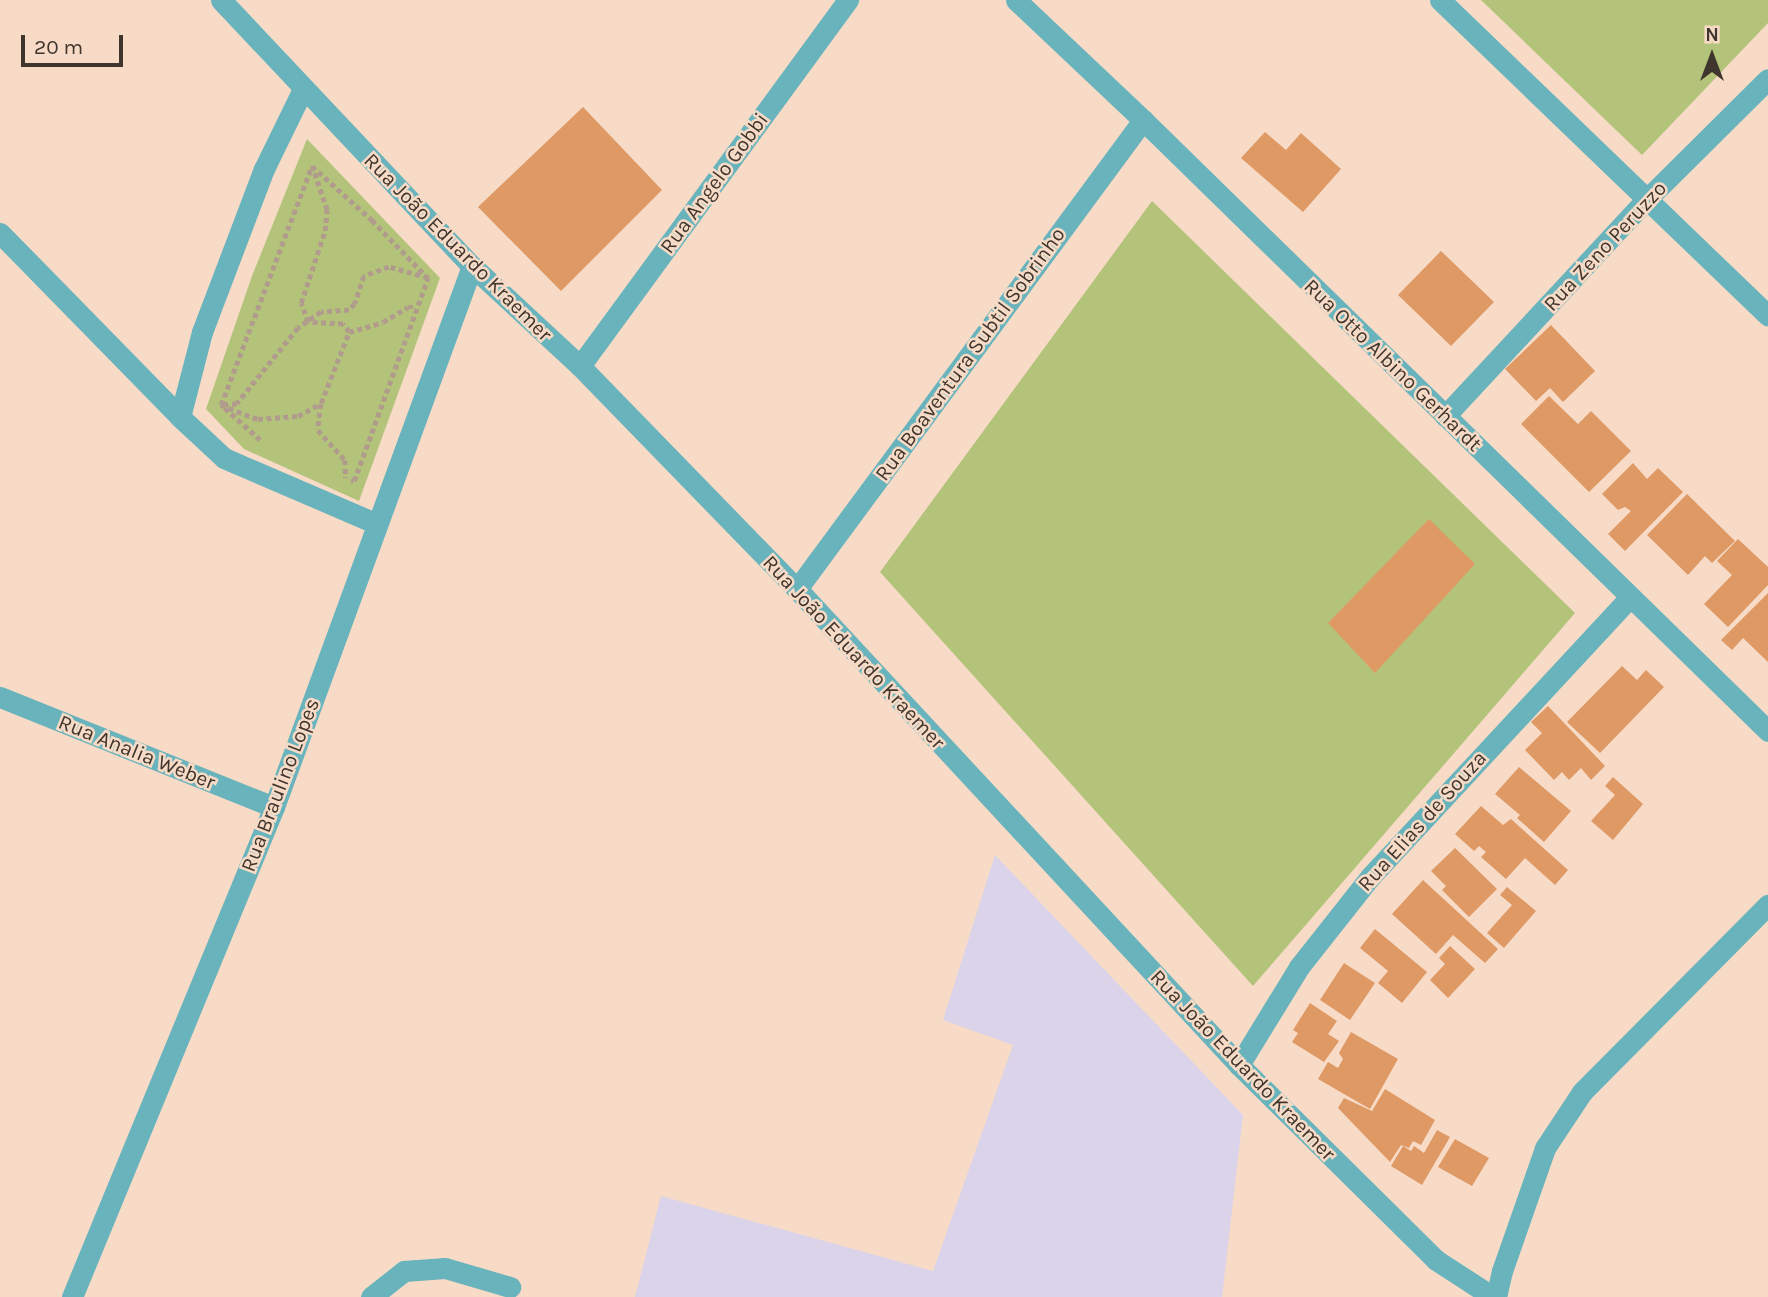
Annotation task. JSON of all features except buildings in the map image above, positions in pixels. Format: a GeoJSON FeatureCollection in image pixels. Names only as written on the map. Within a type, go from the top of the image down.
{"type":"FeatureCollection","features":[{"type":"Feature","properties":{"kind":"street","name":"Rua João Eduardo Kraemer"},"geometry":{"type":"LineString","coordinates":[[221,0],[472,266],[580,366],[797,589],[1240,1065],[1437,1260],[1495,1297]]}},
{"type":"Feature","properties":{"kind":"street","name":"Rua Angelo Gobbi"},"geometry":{"type":"LineString","coordinates":[[580,366],[848,0]]}},
{"type":"Feature","properties":{"kind":"street","name":"Rua Otto Albino Gerhardt"},"geometry":{"type":"LineString","coordinates":[[1016,0],[1143,120],[1768,732]]}},
{"type":"Feature","properties":{"kind":"street"},"geometry":{"type":"LineString","coordinates":[[1440,0],[1768,316]]}},
{"type":"Feature","properties":{"kind":"street","name":"Rua Zeno Peruzzo"},"geometry":{"type":"LineString","coordinates":[[1446,416],[1647,199],[1768,79]]}},
{"type":"Feature","properties":{"kind":"street"},"geometry":{"type":"LineString","coordinates":[[180,417],[202,332],[264,169],[303,89]]}},
{"type":"Feature","properties":{"kind":"street","name":"Rua Boaventura Subtil Sobrinho"},"geometry":{"type":"LineString","coordinates":[[797,589],[1143,120]]}},
{"type":"Feature","properties":{"kind":"street"},"geometry":{"type":"LineString","coordinates":[[0,233],[180,417],[224,458],[377,524]]}},
{"type":"Feature","properties":{"kind":"street","name":"Rua Braulino Lopes"},"geometry":{"type":"LineString","coordinates":[[72,1297],[274,807],[472,266]]}},
{"type":"Feature","properties":{"kind":"street","name":"Rua Elias de Souza"},"geometry":{"type":"LineString","coordinates":[[1240,1065],[1299,967],[1370,877],[1629,598]]}},
{"type":"Feature","properties":{"kind":"street","name":"Rua Analia Weber"},"geometry":{"type":"LineString","coordinates":[[0,697],[274,807]]}},
{"type":"Feature","properties":{"kind":"street"},"geometry":{"type":"LineString","coordinates":[[1495,1297],[1545,1147],[1582,1092],[1768,905]]}},
{"type":"Feature","properties":{"kind":"street"},"geometry":{"type":"LineString","coordinates":[[371,1297],[404,1271],[445,1268],[510,1287]]}},
{"type":"Feature","properties":{"kind":"path"},"geometry":{"type":"LineString","coordinates":[[312,166],[372,219],[428,278]]}},
{"type":"Feature","properties":{"kind":"path"},"geometry":{"type":"LineString","coordinates":[[308,322],[301,303],[325,231],[327,210],[312,166]]}},
{"type":"Feature","properties":{"kind":"path"},"geometry":{"type":"LineString","coordinates":[[221,405],[312,166]]}},
{"type":"Feature","properties":{"kind":"path"},"geometry":{"type":"LineString","coordinates":[[221,405],[237,404],[281,347],[308,322],[321,313],[349,310],[355,304],[364,276],[389,267],[428,278]]}},
{"type":"Feature","properties":{"kind":"path"},"geometry":{"type":"LineString","coordinates":[[334,473],[354,481],[428,278]]}},
{"type":"Feature","properties":{"kind":"path"},"geometry":{"type":"LineString","coordinates":[[349,332],[383,321],[408,307],[417,307]]}},
{"type":"Feature","properties":{"kind":"path"},"geometry":{"type":"LineString","coordinates":[[308,322],[343,324],[349,332]]}},
{"type":"Feature","properties":{"kind":"path"},"geometry":{"type":"LineString","coordinates":[[346,478],[345,460],[318,430],[321,403],[349,332]]}},
{"type":"Feature","properties":{"kind":"path"},"geometry":{"type":"LineString","coordinates":[[221,405],[258,419],[298,416],[321,403]]}},
{"type":"Feature","properties":{"kind":"path"},"geometry":{"type":"LineString","coordinates":[[221,405],[255,438],[267,443]]}},
{"type":"Feature","properties":{"kind":"shaded area"},"geometry":{"type":"Polygon","coordinates":[[[995,855],[1243,1115],[1222,1297],[635,1297],[661,1196],[933,1271],[1013,1045],[943,1020],[995,855]]]}},
{"type":"Feature","properties":{"kind":"green space"},"geometry":{"type":"Polygon","coordinates":[[[1481,0],[1768,0],[1768,23],[1642,155],[1481,0]]]}},
{"type":"Feature","properties":{"kind":"green space"},"geometry":{"type":"Polygon","coordinates":[[[307,139],[440,278],[359,501],[244,449],[206,409],[252,276],[307,139]]]}},
{"type":"Feature","properties":{"kind":"green space"},"geometry":{"type":"Polygon","coordinates":[[[1152,201],[1575,613],[1253,986],[880,572],[1152,201]]]}}]}
